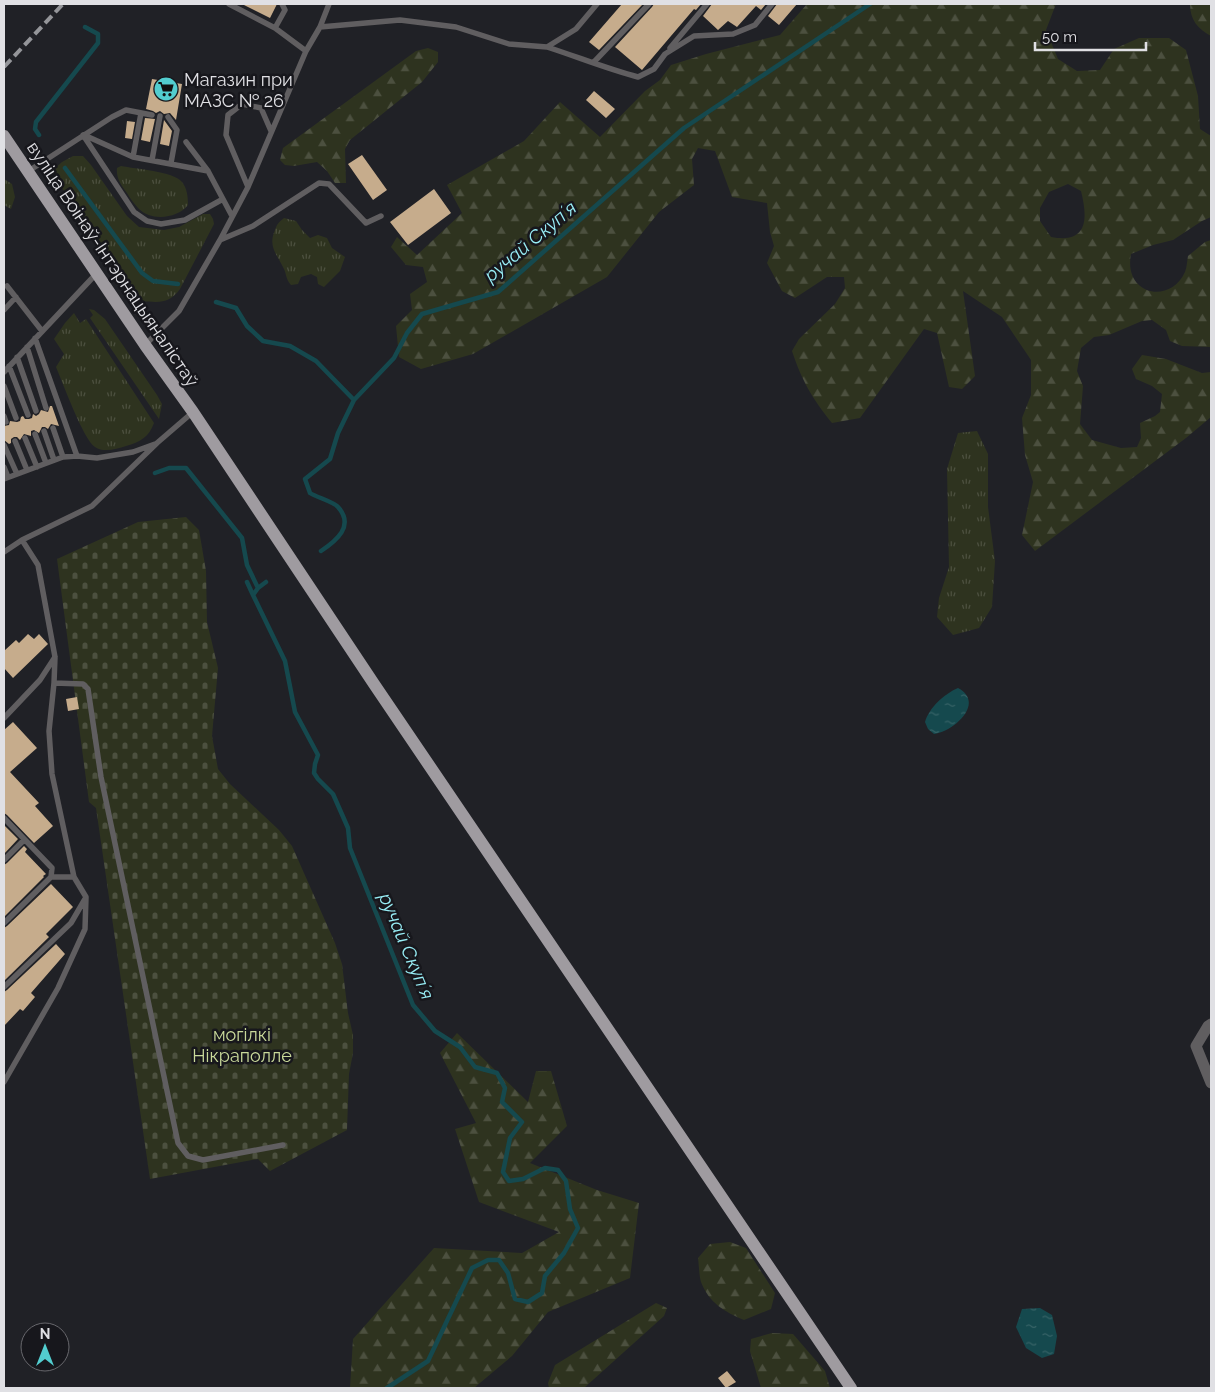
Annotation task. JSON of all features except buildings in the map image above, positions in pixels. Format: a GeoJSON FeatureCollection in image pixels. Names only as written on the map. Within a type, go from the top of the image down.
{"type":"FeatureCollection","features":[{"type":"Feature","properties":{"kind":"main road","name":"вуліца Воінаў-Інтэрнацыяналістаў"},"geometry":{"type":"LineString","coordinates":[[4,136],[96,274],[193,412],[374,684],[851,1388]]}},
{"type":"Feature","properties":{"kind":"street"},"geometry":{"type":"LineString","coordinates":[[1211,1024],[1196,1046],[1211,1083]]}},
{"type":"Feature","properties":{"kind":"lane"},"geometry":{"type":"LineString","coordinates":[[229,4],[276,28],[306,51]]}},
{"type":"Feature","properties":{"kind":"lane"},"geometry":{"type":"LineString","coordinates":[[276,28],[285,10],[282,4]]}},
{"type":"Feature","properties":{"kind":"lane"},"geometry":{"type":"LineString","coordinates":[[146,345],[179,311],[220,240],[248,187],[306,51],[320,28],[329,4]]}},
{"type":"Feature","properties":{"kind":"lane"},"geometry":{"type":"LineString","coordinates":[[547,47],[576,29],[597,4]]}},
{"type":"Feature","properties":{"kind":"lane"},"geometry":{"type":"LineString","coordinates":[[594,62],[649,4]]}},
{"type":"Feature","properties":{"kind":"lane"},"geometry":{"type":"LineString","coordinates":[[320,28],[400,20],[456,27],[509,44],[547,47],[594,62],[603,68],[638,77],[654,69],[707,4]]}},
{"type":"Feature","properties":{"kind":"lane"},"geometry":{"type":"LineString","coordinates":[[665,54],[694,36],[733,34],[755,24],[772,4]]}},
{"type":"Feature","properties":{"kind":"lane"},"geometry":{"type":"LineString","coordinates":[[248,187],[226,135],[228,115],[242,104],[261,108],[271,131]]}},
{"type":"Feature","properties":{"kind":"lane"},"geometry":{"type":"LineString","coordinates":[[27,172],[83,135],[126,110],[152,114]]}},
{"type":"Feature","properties":{"kind":"lane"},"geometry":{"type":"LineString","coordinates":[[133,157],[140,112]]}},
{"type":"Feature","properties":{"kind":"lane"},"geometry":{"type":"LineString","coordinates":[[152,160],[160,116]]}},
{"type":"Feature","properties":{"kind":"lane"},"geometry":{"type":"LineString","coordinates":[[168,118],[177,130],[171,164]]}},
{"type":"Feature","properties":{"kind":"lane"},"geometry":{"type":"LineString","coordinates":[[83,135],[133,157],[208,171]]}},
{"type":"Feature","properties":{"kind":"lane"},"geometry":{"type":"LineString","coordinates":[[83,135],[134,212],[147,221],[161,224],[185,220],[223,199]]}},
{"type":"Feature","properties":{"kind":"lane"},"geometry":{"type":"LineString","coordinates":[[186,142],[208,171],[232,216]]}},
{"type":"Feature","properties":{"kind":"lane"},"geometry":{"type":"LineString","coordinates":[[220,240],[252,226],[320,183],[329,184],[366,223],[381,216]]}},
{"type":"Feature","properties":{"kind":"lane"},"geometry":{"type":"LineString","coordinates":[[4,372],[96,274]]}},
{"type":"Feature","properties":{"kind":"lane"},"geometry":{"type":"LineString","coordinates":[[7,286],[42,331]]}},
{"type":"Feature","properties":{"kind":"lane"},"geometry":{"type":"LineString","coordinates":[[4,310],[16,296]]}},
{"type":"Feature","properties":{"kind":"lane"},"geometry":{"type":"LineString","coordinates":[[35,338],[77,456]]}},
{"type":"Feature","properties":{"kind":"lane"},"geometry":{"type":"LineString","coordinates":[[27,347],[46,408]]}},
{"type":"Feature","properties":{"kind":"lane"},"geometry":{"type":"LineString","coordinates":[[17,357],[36,411]]}},
{"type":"Feature","properties":{"kind":"lane"},"geometry":{"type":"LineString","coordinates":[[9,366],[28,415]]}},
{"type":"Feature","properties":{"kind":"lane"},"geometry":{"type":"LineString","coordinates":[[4,386],[16,418]]}},
{"type":"Feature","properties":{"kind":"lane"},"geometry":{"type":"LineString","coordinates":[[4,552],[22,540],[92,506],[157,443],[193,412]]}},
{"type":"Feature","properties":{"kind":"lane"},"geometry":{"type":"LineString","coordinates":[[4,416],[6,422]]}},
{"type":"Feature","properties":{"kind":"lane"},"geometry":{"type":"LineString","coordinates":[[53,428],[63,457]]}},
{"type":"Feature","properties":{"kind":"lane"},"geometry":{"type":"LineString","coordinates":[[44,431],[54,460]]}},
{"type":"Feature","properties":{"kind":"lane"},"geometry":{"type":"LineString","coordinates":[[35,434],[46,463]]}},
{"type":"Feature","properties":{"kind":"lane"},"geometry":{"type":"LineString","coordinates":[[24,438],[37,467]]}},
{"type":"Feature","properties":{"kind":"lane"},"geometry":{"type":"LineString","coordinates":[[15,441],[27,470]]}},
{"type":"Feature","properties":{"kind":"lane"},"geometry":{"type":"LineString","coordinates":[[4,467],[6,478],[63,457],[97,458],[133,452],[157,443]]}},
{"type":"Feature","properties":{"kind":"lane"},"geometry":{"type":"LineString","coordinates":[[4,445],[17,474]]}},
{"type":"Feature","properties":{"kind":"lane"},"geometry":{"type":"LineString","coordinates":[[4,1082],[58,988],[85,929],[86,897],[74,877],[52,774],[49,732],[55,656],[38,565],[22,540]]}},
{"type":"Feature","properties":{"kind":"lane"},"geometry":{"type":"LineString","coordinates":[[4,718],[40,680],[55,656]]}},
{"type":"Feature","properties":{"kind":"lane"},"geometry":{"type":"LineString","coordinates":[[54,684],[83,684],[88,689],[101,777],[178,1143],[188,1156],[203,1160],[283,1145]]}},
{"type":"Feature","properties":{"kind":"lane"},"geometry":{"type":"LineString","coordinates":[[4,818],[52,868],[51,877],[4,923]]}},
{"type":"Feature","properties":{"kind":"lane"},"geometry":{"type":"LineString","coordinates":[[4,860],[24,840]]}},
{"type":"Feature","properties":{"kind":"lane"},"geometry":{"type":"LineString","coordinates":[[51,877],[74,877]]}},
{"type":"Feature","properties":{"kind":"lane"},"geometry":{"type":"LineString","coordinates":[[4,987],[71,923],[86,897]]}},
{"type":"Feature","properties":{"kind":"green space"},"geometry":{"type":"Polygon","coordinates":[[[807,4],[1056,4],[1046,30],[1058,59],[1077,71],[1100,70],[1114,49],[1139,38],[1169,38],[1186,50],[1198,96],[1200,129],[1211,136],[1211,217],[1173,240],[1153,245],[1131,254],[1130,268],[1134,279],[1149,291],[1159,292],[1169,289],[1178,282],[1185,272],[1188,256],[1205,242],[1211,240],[1211,347],[1182,346],[1170,341],[1166,330],[1152,320],[1142,321],[1109,335],[1094,337],[1081,348],[1077,371],[1083,386],[1080,424],[1092,440],[1121,448],[1137,447],[1141,438],[1140,423],[1160,412],[1162,394],[1152,386],[1136,379],[1132,369],[1142,355],[1166,359],[1202,373],[1211,372],[1211,417],[1186,438],[1035,551],[1022,535],[1033,482],[1025,455],[1022,418],[1031,395],[1031,360],[1002,317],[963,291],[975,376],[962,389],[949,387],[937,333],[924,329],[860,418],[832,423],[808,389],[792,351],[799,339],[835,304],[845,288],[844,277],[827,277],[795,298],[782,291],[767,263],[774,246],[770,232],[767,203],[732,197],[715,151],[698,148],[692,159],[694,185],[659,212],[607,277],[473,354],[421,369],[399,357],[396,326],[412,310],[410,294],[427,282],[423,267],[406,265],[391,247],[397,237],[417,255],[462,213],[447,185],[524,141],[560,102],[600,137],[645,91],[660,80],[671,65],[780,35],[807,4]],[[1068,184],[1049,192],[1040,208],[1040,221],[1051,237],[1072,237],[1079,233],[1084,220],[1081,191],[1068,184]]]}},
{"type":"Feature","properties":{"kind":"green space"},"geometry":{"type":"Polygon","coordinates":[[[1190,4],[1211,4],[1211,36],[1202,30],[1193,19],[1190,4]]]}},
{"type":"Feature","properties":{"kind":"green space"},"geometry":{"type":"Polygon","coordinates":[[[428,48],[438,52],[438,62],[422,82],[350,140],[345,149],[346,183],[335,183],[327,171],[317,162],[294,166],[285,165],[280,160],[283,148],[416,51],[428,48]]]}},
{"type":"Feature","properties":{"kind":"green space"},"geometry":{"type":"Polygon","coordinates":[[[73,156],[83,156],[127,216],[139,227],[164,230],[179,227],[203,214],[210,214],[214,224],[180,289],[172,297],[160,302],[143,301],[54,177],[54,169],[73,156]]]}},
{"type":"Feature","properties":{"kind":"green space"},"geometry":{"type":"Polygon","coordinates":[[[121,166],[153,171],[177,178],[185,187],[188,205],[171,216],[157,217],[144,213],[134,203],[119,181],[117,168],[121,166]]]}},
{"type":"Feature","properties":{"kind":"green space"},"geometry":{"type":"Polygon","coordinates":[[[4,179],[12,184],[15,197],[11,209],[4,205],[4,179]]]}},
{"type":"Feature","properties":{"kind":"green space"},"geometry":{"type":"Polygon","coordinates":[[[284,218],[296,221],[310,238],[318,235],[327,238],[332,248],[345,257],[340,271],[324,287],[318,284],[317,277],[311,274],[301,277],[298,284],[291,285],[289,283],[272,241],[278,223],[284,218]]]}},
{"type":"Feature","properties":{"kind":"green space"},"geometry":{"type":"Polygon","coordinates":[[[89,309],[94,310],[105,319],[157,395],[162,404],[159,419],[90,318],[93,315],[89,309]]]}},
{"type":"Feature","properties":{"kind":"green space"},"geometry":{"type":"Polygon","coordinates":[[[74,313],[80,323],[86,319],[154,423],[147,435],[140,441],[110,450],[102,450],[90,442],[85,433],[56,367],[64,354],[54,339],[74,313]]]}},
{"type":"Feature","properties":{"kind":"green space"},"geometry":{"type":"Polygon","coordinates":[[[977,431],[988,454],[988,507],[995,561],[992,607],[979,628],[953,635],[937,617],[939,598],[949,567],[947,469],[958,433],[977,431]]]}},
{"type":"Feature","properties":{"kind":"green space","name":"могілкі Нікраполле"},"geometry":{"type":"Polygon","coordinates":[[[186,517],[199,530],[206,571],[207,622],[218,668],[212,736],[218,769],[230,784],[279,830],[292,846],[335,943],[342,964],[348,1013],[353,1035],[353,1053],[349,1074],[347,1130],[270,1171],[258,1159],[150,1179],[96,808],[89,802],[57,559],[138,522],[186,517]]]}},
{"type":"Feature","properties":{"kind":"green space"},"geometry":{"type":"Polygon","coordinates":[[[457,1033],[528,1102],[536,1071],[551,1071],[567,1126],[530,1163],[597,1190],[639,1203],[630,1278],[548,1312],[512,1356],[474,1388],[350,1388],[353,1339],[434,1248],[522,1253],[559,1232],[479,1202],[455,1129],[476,1123],[440,1053],[457,1033]]]}},
{"type":"Feature","properties":{"kind":"green space"},"geometry":{"type":"Polygon","coordinates":[[[730,1242],[746,1248],[775,1293],[771,1309],[744,1320],[718,1306],[708,1296],[700,1279],[698,1258],[710,1244],[730,1242]]]}},
{"type":"Feature","properties":{"kind":"green space"},"geometry":{"type":"Polygon","coordinates":[[[656,1303],[667,1308],[664,1316],[584,1388],[549,1388],[548,1383],[555,1365],[656,1303]]]}},
{"type":"Feature","properties":{"kind":"green space"},"geometry":{"type":"Polygon","coordinates":[[[772,1333],[793,1334],[825,1371],[830,1388],[761,1388],[750,1351],[751,1339],[772,1333]]]}},
{"type":"Feature","properties":{"kind":"water"},"geometry":{"type":"Polygon","coordinates":[[[958,688],[966,694],[969,701],[968,709],[957,723],[942,732],[934,734],[928,729],[925,722],[927,717],[938,702],[958,688]]]}},
{"type":"Feature","properties":{"kind":"water"},"geometry":{"type":"Polygon","coordinates":[[[1040,1308],[1052,1315],[1057,1336],[1054,1354],[1042,1358],[1026,1348],[1016,1327],[1022,1309],[1040,1308]]]}},
{"type":"Feature","properties":{"kind":"waterway","name":"ручай Скупʼя"},"geometry":{"type":"LineString","coordinates":[[321,551],[342,532],[345,520],[336,505],[310,493],[305,479],[330,459],[338,433],[354,400],[394,358],[407,333],[422,314],[498,292],[684,128],[870,4]]}},
{"type":"Feature","properties":{"kind":"waterway"},"geometry":{"type":"LineString","coordinates":[[39,135],[35,129],[36,122],[98,43],[98,34],[85,27]]}},
{"type":"Feature","properties":{"kind":"waterway"},"geometry":{"type":"LineString","coordinates":[[65,168],[142,273],[153,281],[178,284]]}},
{"type":"Feature","properties":{"kind":"waterway"},"geometry":{"type":"LineString","coordinates":[[216,302],[236,308],[247,326],[263,341],[290,346],[316,361],[354,400]]}},
{"type":"Feature","properties":{"kind":"waterway"},"geometry":{"type":"LineString","coordinates":[[155,473],[169,468],[186,468],[242,538],[247,565],[258,588]]}},
{"type":"Feature","properties":{"kind":"waterway"},"geometry":{"type":"LineString","coordinates":[[247,582],[253,595]]}},
{"type":"Feature","properties":{"kind":"waterway","name":"ручай Скупʼя"},"geometry":{"type":"LineString","coordinates":[[266,582],[253,595],[285,661],[295,712],[318,755],[314,773],[333,794],[348,828],[350,848],[413,1005],[435,1031],[460,1047],[475,1067],[497,1073],[505,1088],[502,1102],[522,1122],[510,1138],[503,1172],[509,1181],[523,1179],[545,1168],[558,1170],[566,1181],[570,1209],[578,1228],[564,1253],[545,1276],[542,1293],[528,1302],[515,1299],[508,1273],[499,1260],[488,1260],[472,1268],[428,1361],[387,1388]]}},
{"type":"Feature","properties":{"kind":"railway"},"geometry":{"type":"LineString","coordinates":[[4,67],[63,4]]}},
{"type":"Feature","properties":{"kind":"place","name":"Магазин при МАЗС № 26"},"geometry":{"type":"Point","coordinates":[166,89]}}]}
